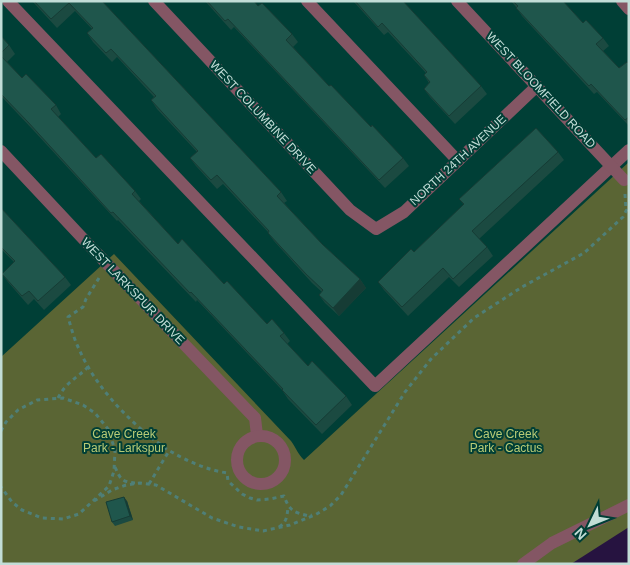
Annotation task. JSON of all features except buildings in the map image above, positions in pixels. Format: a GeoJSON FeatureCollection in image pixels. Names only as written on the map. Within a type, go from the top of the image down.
{"type":"FeatureCollection","features":[{"type":"Feature","properties":{"kind":"street"},"geometry":{"type":"LineString","coordinates":[[8,1],[375,386],[629,150]]}},
{"type":"Feature","properties":{"kind":"street","name":"WEST COLUMBINE DRIVE"},"geometry":{"type":"LineString","coordinates":[[154,1],[350,210],[376,229]]}},
{"type":"Feature","properties":{"kind":"street"},"geometry":{"type":"LineString","coordinates":[[307,1],[458,161]]}},
{"type":"Feature","properties":{"kind":"street","name":"WEST BLOOMFIELD ROAD"},"geometry":{"type":"LineString","coordinates":[[457,1],[624,180]]}},
{"type":"Feature","properties":{"kind":"street"},"geometry":{"type":"LineString","coordinates":[[622,1],[629,9]]}},
{"type":"Feature","properties":{"kind":"street","name":"NORTH 24TH AVENUE"},"geometry":{"type":"LineString","coordinates":[[376,229],[404,212],[537,86]]}},
{"type":"Feature","properties":{"kind":"street","name":"WEST LARKSPUR DRIVE"},"geometry":{"type":"LineString","coordinates":[[1,151],[254,418],[256,435]]}},
{"type":"Feature","properties":{"kind":"street"},"geometry":{"type":"LineString","coordinates":[[523,564],[552,543],[629,505]]}},
{"type":"Feature","properties":{"kind":"path"},"geometry":{"type":"LineString","coordinates":[[114,465],[119,477],[126,482],[156,485],[212,518],[239,527],[263,531],[290,525],[319,513],[330,506],[340,495],[405,392],[431,359],[474,318],[522,287],[584,253],[623,217],[627,209],[625,193]]}},
{"type":"Feature","properties":{"kind":"path"},"geometry":{"type":"LineString","coordinates":[[109,266],[97,280],[83,307],[68,317],[79,350],[88,367],[120,409],[149,436],[169,451],[210,469],[227,473],[228,480],[242,494],[257,500],[284,496],[293,512],[309,516],[319,513]]}},
{"type":"Feature","properties":{"kind":"path"},"geometry":{"type":"LineString","coordinates":[[58,399],[64,387],[88,367]]}},
{"type":"Feature","properties":{"kind":"path"},"geometry":{"type":"LineString","coordinates":[[1,431],[6,422],[18,410],[37,400],[63,398],[84,405],[94,413],[108,429],[115,450],[114,471],[109,486],[79,514],[63,519],[42,518],[22,510],[1,492]]}},
{"type":"Feature","properties":{"kind":"path"},"geometry":{"type":"LineString","coordinates":[[149,484],[169,451]]}},
{"type":"Feature","properties":{"kind":"path"},"geometry":{"type":"LineString","coordinates":[[94,500],[112,490],[140,483]]}},
{"type":"Feature","properties":{"kind":"path"},"geometry":{"type":"LineString","coordinates":[[1,487],[12,502]]}},
{"type":"Feature","properties":{"kind":"path"},"geometry":{"type":"LineString","coordinates":[[277,528],[284,524],[288,516],[288,506]]}},
{"type":"Feature","properties":{"kind":"green space"},"geometry":{"type":"Polygon","coordinates":[[[629,162],[629,564],[1,564],[1,357],[114,254],[291,441],[304,460],[629,162]]]}},
{"type":"Feature","properties":{"kind":"shaded area"},"geometry":{"type":"Polygon","coordinates":[[[629,527],[629,564],[571,564],[629,527]]]}},
{"type":"Feature","properties":{"kind":"park label","name":"Cave Creek Park - Larkspur"},"geometry":{"type":"Point","coordinates":[124,441]}},
{"type":"Feature","properties":{"kind":"park label","name":"Cave Creek Park - Cactus"},"geometry":{"type":"Point","coordinates":[506,441]}}]}
